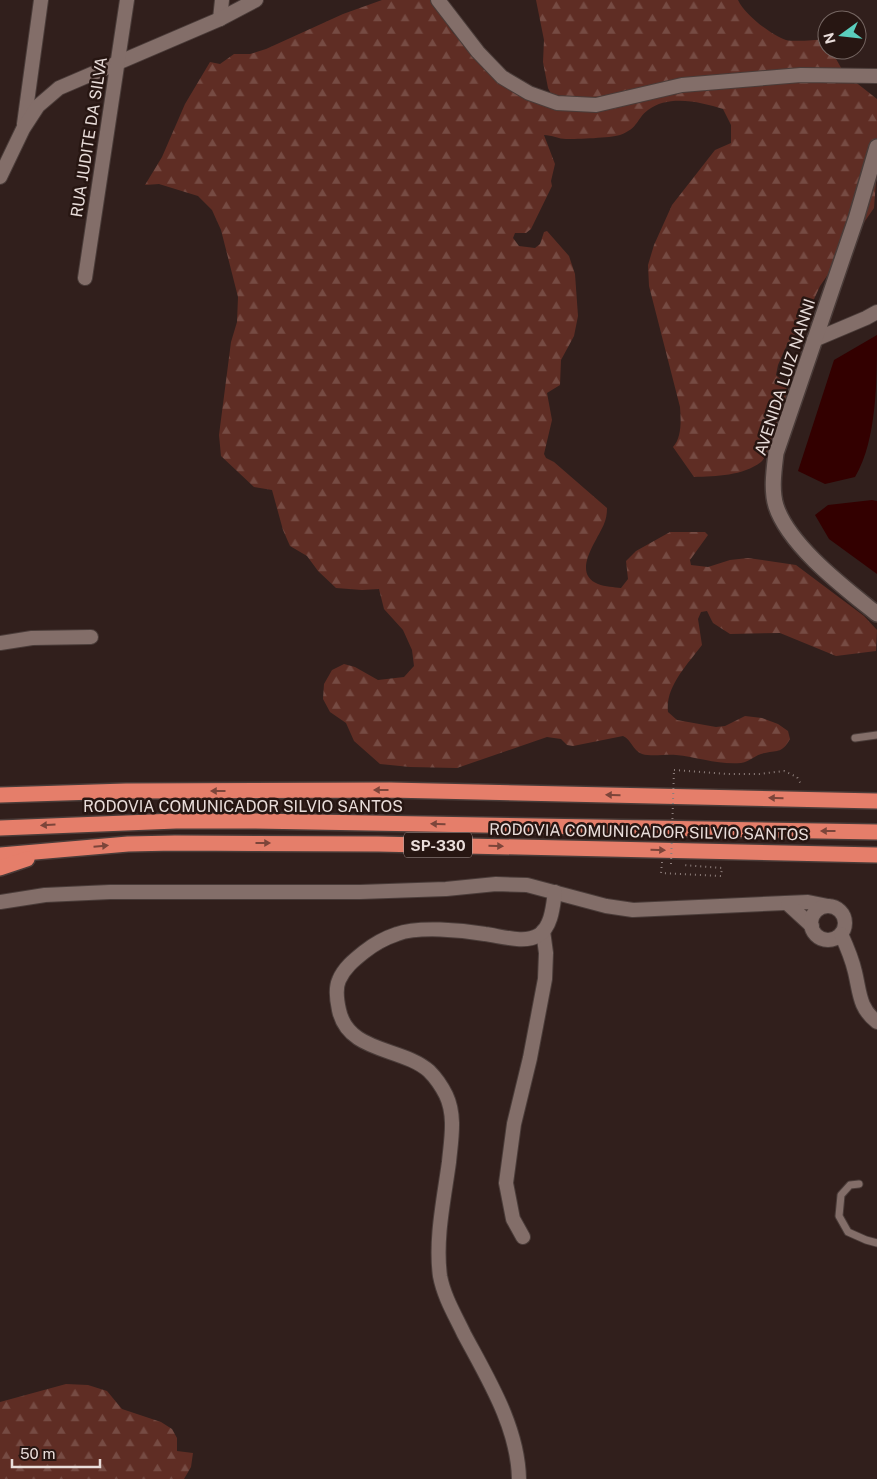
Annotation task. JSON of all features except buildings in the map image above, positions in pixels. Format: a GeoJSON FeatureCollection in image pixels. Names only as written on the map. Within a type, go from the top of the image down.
{"type":"FeatureCollection","features":[{"type":"Feature","properties":{"kind":"highway"},"geometry":{"type":"LineString","coordinates":[[0,795],[126,791],[390,790],[877,800]]}},
{"type":"Feature","properties":{"kind":"highway","name":"RODOVIA COMUNICADOR SILVIO SANTOS"},"geometry":{"type":"LineString","coordinates":[[0,828],[196,821],[877,832]]}},
{"type":"Feature","properties":{"kind":"highway","name":"RODOVIA COMUNICADOR SILVIO SANTOS"},"geometry":{"type":"LineString","coordinates":[[0,855],[176,842],[388,844],[877,855]]}},
{"type":"Feature","properties":{"kind":"highway"},"geometry":{"type":"LineString","coordinates":[[0,868],[21,861],[78,848]]}},
{"type":"Feature","properties":{"kind":"street"},"geometry":{"type":"LineString","coordinates":[[23,129],[40,0]]}},
{"type":"Feature","properties":{"kind":"street","name":"RUA JUDITE DA SILVA"},"geometry":{"type":"LineString","coordinates":[[86,278],[127,0]]}},
{"type":"Feature","properties":{"kind":"street"},"geometry":{"type":"LineString","coordinates":[[220,19],[222,0]]}},
{"type":"Feature","properties":{"kind":"street"},"geometry":{"type":"LineString","coordinates":[[0,177],[23,129],[38,106],[59,88],[220,19],[256,0]]}},
{"type":"Feature","properties":{"kind":"street"},"geometry":{"type":"LineString","coordinates":[[438,0],[478,52],[502,77],[529,94],[558,103],[596,105],[682,85],[702,83],[801,75],[877,76]]}},
{"type":"Feature","properties":{"kind":"street","name":"AVENIDA LUIZ NANNI"},"geometry":{"type":"LineString","coordinates":[[877,147],[856,219],[776,453],[773,476],[776,505],[787,530],[816,562],[877,614]]}},
{"type":"Feature","properties":{"kind":"street"},"geometry":{"type":"LineString","coordinates":[[814,340],[877,312]]}},
{"type":"Feature","properties":{"kind":"street"},"geometry":{"type":"LineString","coordinates":[[0,642],[32,638],[90,637]]}},
{"type":"Feature","properties":{"kind":"street"},"geometry":{"type":"LineString","coordinates":[[0,902],[45,895],[110,892],[360,892],[446,889],[496,884],[527,885],[606,906],[633,910],[808,902],[828,906],[838,910],[844,919],[844,929],[841,934],[832,940],[822,939],[813,931],[812,926],[814,914],[828,906]]}},
{"type":"Feature","properties":{"kind":"street"},"geometry":{"type":"LineString","coordinates":[[519,1479],[517,1449],[499,1403],[447,1300],[441,1278],[438,1255],[451,1142],[452,1114],[447,1098],[440,1084],[428,1070],[360,1040],[347,1028],[340,1015],[337,1001],[338,981],[350,964],[374,944],[398,933],[436,930],[532,938],[543,931],[551,916],[555,892]]}},
{"type":"Feature","properties":{"kind":"street"},"geometry":{"type":"LineString","coordinates":[[788,904],[812,926]]}},
{"type":"Feature","properties":{"kind":"street"},"geometry":{"type":"LineString","coordinates":[[523,1237],[513,1219],[506,1183],[514,1124],[530,1058],[545,979],[546,954],[543,931]]}},
{"type":"Feature","properties":{"kind":"street"},"geometry":{"type":"LineString","coordinates":[[841,934],[849,950],[860,1000],[868,1015],[877,1022]]}},
{"type":"Feature","properties":{"kind":"lane"},"geometry":{"type":"LineString","coordinates":[[856,738],[877,735]]}},
{"type":"Feature","properties":{"kind":"lane"},"geometry":{"type":"LineString","coordinates":[[859,1184],[850,1185],[841,1195],[839,1216],[848,1232],[877,1243]]}},
{"type":"Feature","properties":{"kind":"path"},"geometry":{"type":"LineString","coordinates":[[671,864],[674,770],[728,774],[759,774],[784,771],[798,777],[809,799]]}},
{"type":"Feature","properties":{"kind":"path"},"geometry":{"type":"LineString","coordinates":[[662,850],[661,873],[721,876],[722,868],[679,865]]}},
{"type":"Feature","properties":{"kind":"green space"},"geometry":{"type":"Polygon","coordinates":[[[382,0],[431,0],[453,33],[487,63],[557,106],[548,88],[543,62],[544,40],[536,0],[738,0],[752,18],[780,37],[794,41],[817,40],[817,60],[837,60],[844,73],[877,99],[877,168],[874,208],[820,286],[804,321],[785,349],[776,375],[785,385],[787,393],[783,414],[765,457],[754,467],[738,473],[694,477],[673,447],[678,438],[681,423],[680,407],[649,286],[648,265],[654,245],[672,205],[715,150],[731,143],[731,125],[723,109],[695,102],[665,102],[648,110],[631,129],[620,135],[602,138],[566,139],[544,135],[555,164],[551,181],[552,186],[531,229],[526,233],[515,233],[513,238],[519,246],[535,248],[540,244],[544,232],[547,231],[569,256],[575,274],[578,316],[574,336],[561,360],[560,385],[547,393],[552,420],[544,454],[546,458],[554,462],[607,508],[605,522],[588,556],[586,565],[590,579],[601,585],[621,588],[628,579],[626,561],[636,551],[670,532],[705,532],[708,535],[690,560],[691,565],[708,567],[730,560],[748,558],[796,565],[864,616],[877,630],[876,651],[836,656],[780,633],[730,634],[713,623],[707,611],[701,612],[698,619],[702,645],[673,685],[668,703],[668,712],[677,720],[716,727],[725,726],[745,716],[762,718],[778,724],[788,731],[790,739],[782,749],[762,754],[745,762],[733,763],[676,755],[642,754],[623,736],[573,746],[567,745],[561,739],[547,737],[457,768],[410,767],[380,764],[354,741],[346,723],[330,712],[323,699],[324,684],[332,670],[344,664],[355,667],[378,680],[404,677],[414,666],[412,650],[403,630],[384,609],[379,589],[336,588],[318,571],[307,556],[290,546],[283,530],[272,490],[254,487],[221,456],[219,435],[231,342],[237,322],[238,297],[221,230],[212,210],[198,196],[159,184],[145,185],[162,157],[185,104],[210,62],[220,64],[234,54],[250,54],[266,49],[343,14],[382,0]]]}},
{"type":"Feature","properties":{"kind":"green space"},"geometry":{"type":"Polygon","coordinates":[[[66,1384],[88,1385],[107,1391],[122,1409],[161,1422],[172,1429],[177,1438],[177,1451],[193,1453],[191,1467],[184,1479],[0,1479],[0,1402],[66,1384]]]}},
{"type":"Feature","properties":{"kind":"shaded area"},"geometry":{"type":"Polygon","coordinates":[[[877,335],[876,390],[868,445],[855,477],[825,484],[798,471],[834,360],[877,335]]]}},
{"type":"Feature","properties":{"kind":"shaded area"},"geometry":{"type":"Polygon","coordinates":[[[877,501],[877,574],[829,539],[815,515],[828,505],[877,501]]]}}]}
